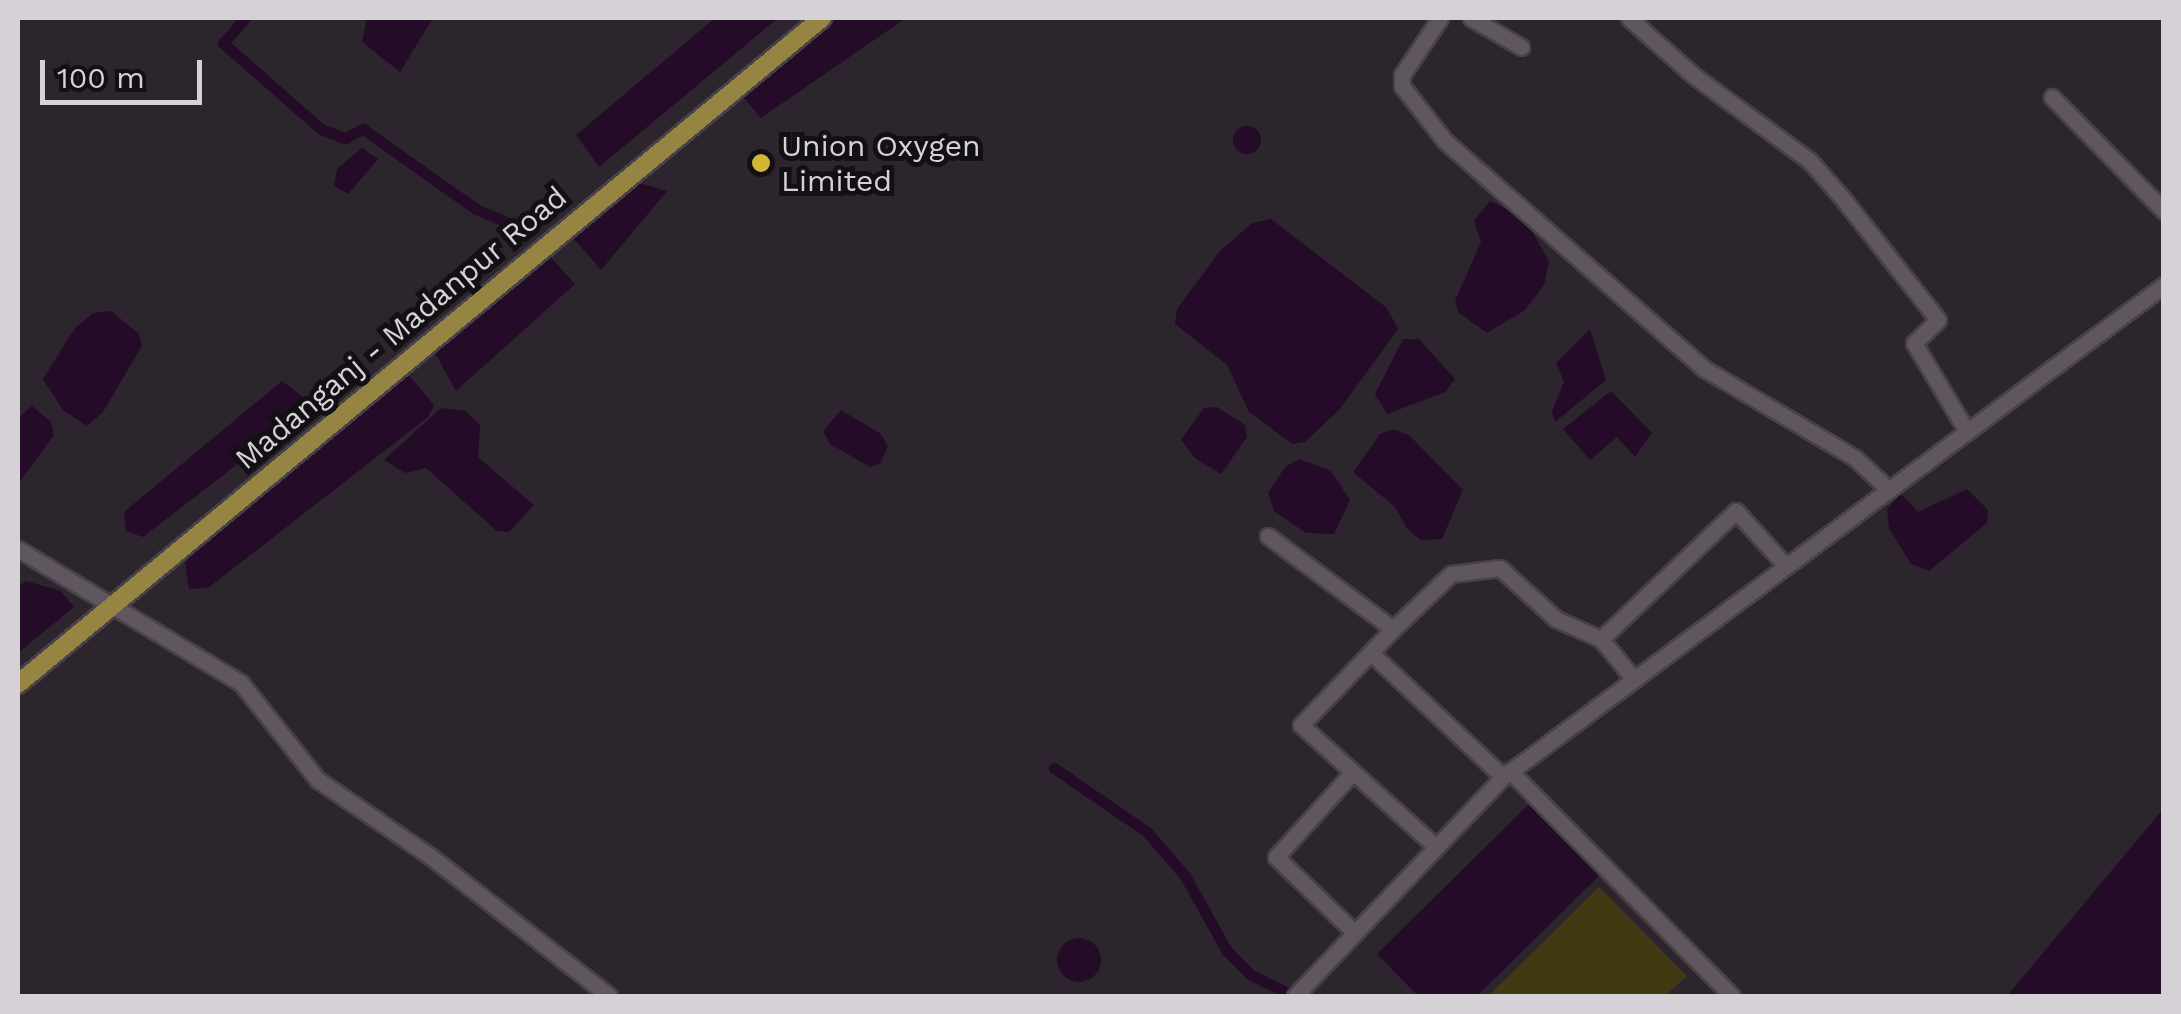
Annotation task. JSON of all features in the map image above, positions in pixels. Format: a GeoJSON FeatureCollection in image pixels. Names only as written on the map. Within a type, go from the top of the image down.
{"type":"FeatureCollection","features":[{"type":"Feature","properties":{"kind":"main road","name":"Madanganj - Madanpur Road"},"geometry":{"type":"LineString","coordinates":[[18,684],[822,18]]}},
{"type":"Feature","properties":{"kind":"street"},"geometry":{"type":"LineString","coordinates":[[1440,18],[1402,75],[1402,86],[1445,141],[1703,368],[1856,458],[1888,489]]}},
{"type":"Feature","properties":{"kind":"street"},"geometry":{"type":"LineString","coordinates":[[1471,18],[1521,47]]}},
{"type":"Feature","properties":{"kind":"street"},"geometry":{"type":"LineString","coordinates":[[1629,18],[1692,75],[1810,161],[1844,200],[1938,320],[1914,344],[1966,430]]}},
{"type":"Feature","properties":{"kind":"street"},"geometry":{"type":"LineString","coordinates":[[2052,97],[2164,211]]}},
{"type":"Feature","properties":{"kind":"street"},"geometry":{"type":"LineString","coordinates":[[1295,996],[1506,774],[2164,285]]}},
{"type":"Feature","properties":{"kind":"street"},"geometry":{"type":"LineString","coordinates":[[1601,638],[1736,511],[1786,566]]}},
{"type":"Feature","properties":{"kind":"street"},"geometry":{"type":"LineString","coordinates":[[1268,536],[1393,629]]}},
{"type":"Feature","properties":{"kind":"street"},"geometry":{"type":"LineString","coordinates":[[18,549],[109,608],[135,616],[241,683],[318,780],[430,856],[609,996]]}},
{"type":"Feature","properties":{"kind":"street"},"geometry":{"type":"LineString","coordinates":[[1434,846],[1300,726],[1452,574],[1496,567],[1508,571],[1556,619],[1601,638],[1633,678]]}},
{"type":"Feature","properties":{"kind":"street"},"geometry":{"type":"LineString","coordinates":[[1370,654],[1506,774],[1732,996]]}},
{"type":"Feature","properties":{"kind":"street"},"geometry":{"type":"LineString","coordinates":[[1352,773],[1276,857],[1354,932]]}},
{"type":"Feature","properties":{"kind":"shaded area"},"geometry":{"type":"Polygon","coordinates":[[[367,18],[433,18],[400,72],[362,42],[367,18]]]}},
{"type":"Feature","properties":{"kind":"shaded area"},"geometry":{"type":"Polygon","coordinates":[[[715,18],[778,18],[599,167],[576,135],[715,18]]]}},
{"type":"Feature","properties":{"kind":"shaded area"},"geometry":{"type":"Polygon","coordinates":[[[832,18],[906,18],[761,118],[741,95],[751,78],[832,18]]]}},
{"type":"Feature","properties":{"kind":"shaded area"},"geometry":{"type":"Polygon","coordinates":[[[1247,126],[1257,130],[1261,140],[1257,150],[1247,154],[1237,150],[1233,140],[1237,130],[1247,126]]]}},
{"type":"Feature","properties":{"kind":"shaded area"},"geometry":{"type":"Polygon","coordinates":[[[362,148],[378,159],[348,194],[334,186],[337,169],[362,148]]]}},
{"type":"Feature","properties":{"kind":"shaded area"},"geometry":{"type":"Polygon","coordinates":[[[632,181],[667,191],[601,270],[574,239],[632,181]]]}},
{"type":"Feature","properties":{"kind":"shaded area"},"geometry":{"type":"Polygon","coordinates":[[[1490,201],[1525,218],[1549,262],[1544,285],[1525,310],[1487,333],[1458,312],[1455,301],[1481,242],[1474,221],[1490,201]]]}},
{"type":"Feature","properties":{"kind":"shaded area"},"geometry":{"type":"Polygon","coordinates":[[[1271,219],[1387,308],[1398,329],[1340,409],[1305,442],[1292,444],[1249,412],[1227,365],[1175,324],[1177,309],[1220,251],[1252,223],[1271,219]]]}},
{"type":"Feature","properties":{"kind":"shaded area"},"geometry":{"type":"Polygon","coordinates":[[[547,253],[575,284],[456,391],[435,353],[547,253]]]}},
{"type":"Feature","properties":{"kind":"shaded area"},"geometry":{"type":"Polygon","coordinates":[[[111,311],[139,334],[142,346],[103,412],[87,426],[63,410],[43,379],[75,328],[93,313],[111,311]]]}},
{"type":"Feature","properties":{"kind":"shaded area"},"geometry":{"type":"Polygon","coordinates":[[[1590,329],[1606,380],[1555,422],[1552,411],[1564,382],[1556,363],[1590,329]]]}},
{"type":"Feature","properties":{"kind":"shaded area"},"geometry":{"type":"Polygon","coordinates":[[[1403,339],[1419,339],[1455,379],[1445,392],[1387,414],[1375,394],[1403,339]]]}},
{"type":"Feature","properties":{"kind":"shaded area"},"geometry":{"type":"Polygon","coordinates":[[[404,369],[434,405],[428,417],[208,588],[189,589],[184,554],[404,369]]]}},
{"type":"Feature","properties":{"kind":"shaded area"},"geometry":{"type":"Polygon","coordinates":[[[282,381],[307,400],[300,416],[143,537],[126,531],[124,512],[282,381]]]}},
{"type":"Feature","properties":{"kind":"shaded area"},"geometry":{"type":"Polygon","coordinates":[[[1611,391],[1652,433],[1635,457],[1617,437],[1590,460],[1563,429],[1611,391]]]}},
{"type":"Feature","properties":{"kind":"shaded area"},"geometry":{"type":"Polygon","coordinates":[[[32,406],[51,422],[54,435],[18,484],[18,418],[32,406]]]}},
{"type":"Feature","properties":{"kind":"shaded area"},"geometry":{"type":"Polygon","coordinates":[[[1217,407],[1245,425],[1247,437],[1221,474],[1195,458],[1181,440],[1204,408],[1217,407]]]}},
{"type":"Feature","properties":{"kind":"shaded area"},"geometry":{"type":"Polygon","coordinates":[[[441,408],[465,411],[480,425],[478,457],[534,505],[509,532],[497,531],[426,468],[405,473],[384,460],[441,408]]]}},
{"type":"Feature","properties":{"kind":"shaded area"},"geometry":{"type":"Polygon","coordinates":[[[841,410],[881,434],[888,446],[880,464],[870,467],[830,444],[823,431],[841,410]]]}},
{"type":"Feature","properties":{"kind":"shaded area"},"geometry":{"type":"Polygon","coordinates":[[[1393,429],[1410,436],[1463,490],[1442,539],[1421,540],[1408,530],[1395,507],[1353,472],[1380,434],[1393,429]]]}},
{"type":"Feature","properties":{"kind":"shaded area"},"geometry":{"type":"Polygon","coordinates":[[[1299,459],[1331,471],[1350,500],[1334,534],[1306,533],[1274,511],[1268,493],[1285,467],[1299,459]]]}},
{"type":"Feature","properties":{"kind":"shaded area"},"geometry":{"type":"Polygon","coordinates":[[[1967,489],[1988,510],[1987,523],[1929,571],[1911,564],[1889,528],[1887,509],[1901,494],[1918,512],[1967,489]]]}},
{"type":"Feature","properties":{"kind":"shaded area"},"geometry":{"type":"Polygon","coordinates":[[[26,581],[61,591],[74,607],[18,653],[18,586],[26,581]]]}},
{"type":"Feature","properties":{"kind":"shaded area"},"geometry":{"type":"Polygon","coordinates":[[[1529,804],[1600,875],[1477,996],[1418,996],[1377,954],[1529,804]]]}},
{"type":"Feature","properties":{"kind":"shaded area"},"geometry":{"type":"Polygon","coordinates":[[[2163,809],[2163,996],[2007,996],[2163,809]]]}},
{"type":"Feature","properties":{"kind":"shaded area"},"geometry":{"type":"Polygon","coordinates":[[[1599,887],[1687,976],[1665,996],[1488,996],[1599,887]]]}},
{"type":"Feature","properties":{"kind":"shaded area"},"geometry":{"type":"Polygon","coordinates":[[[1079,938],[1095,944],[1101,960],[1095,976],[1079,982],[1063,976],[1057,960],[1063,944],[1079,938]]]}},
{"type":"Feature","properties":{"kind":"waterway"},"geometry":{"type":"LineString","coordinates":[[245,18],[223,43],[321,129],[345,138],[363,129],[476,209],[513,225]]}},
{"type":"Feature","properties":{"kind":"waterway"},"geometry":{"type":"LineString","coordinates":[[1054,768],[1147,832],[1185,876],[1227,951],[1251,975],[1294,996]]}},
{"type":"Feature","properties":{"kind":"place","name":"Union Oxygen Limited"},"geometry":{"type":"Point","coordinates":[761,163]}}]}
